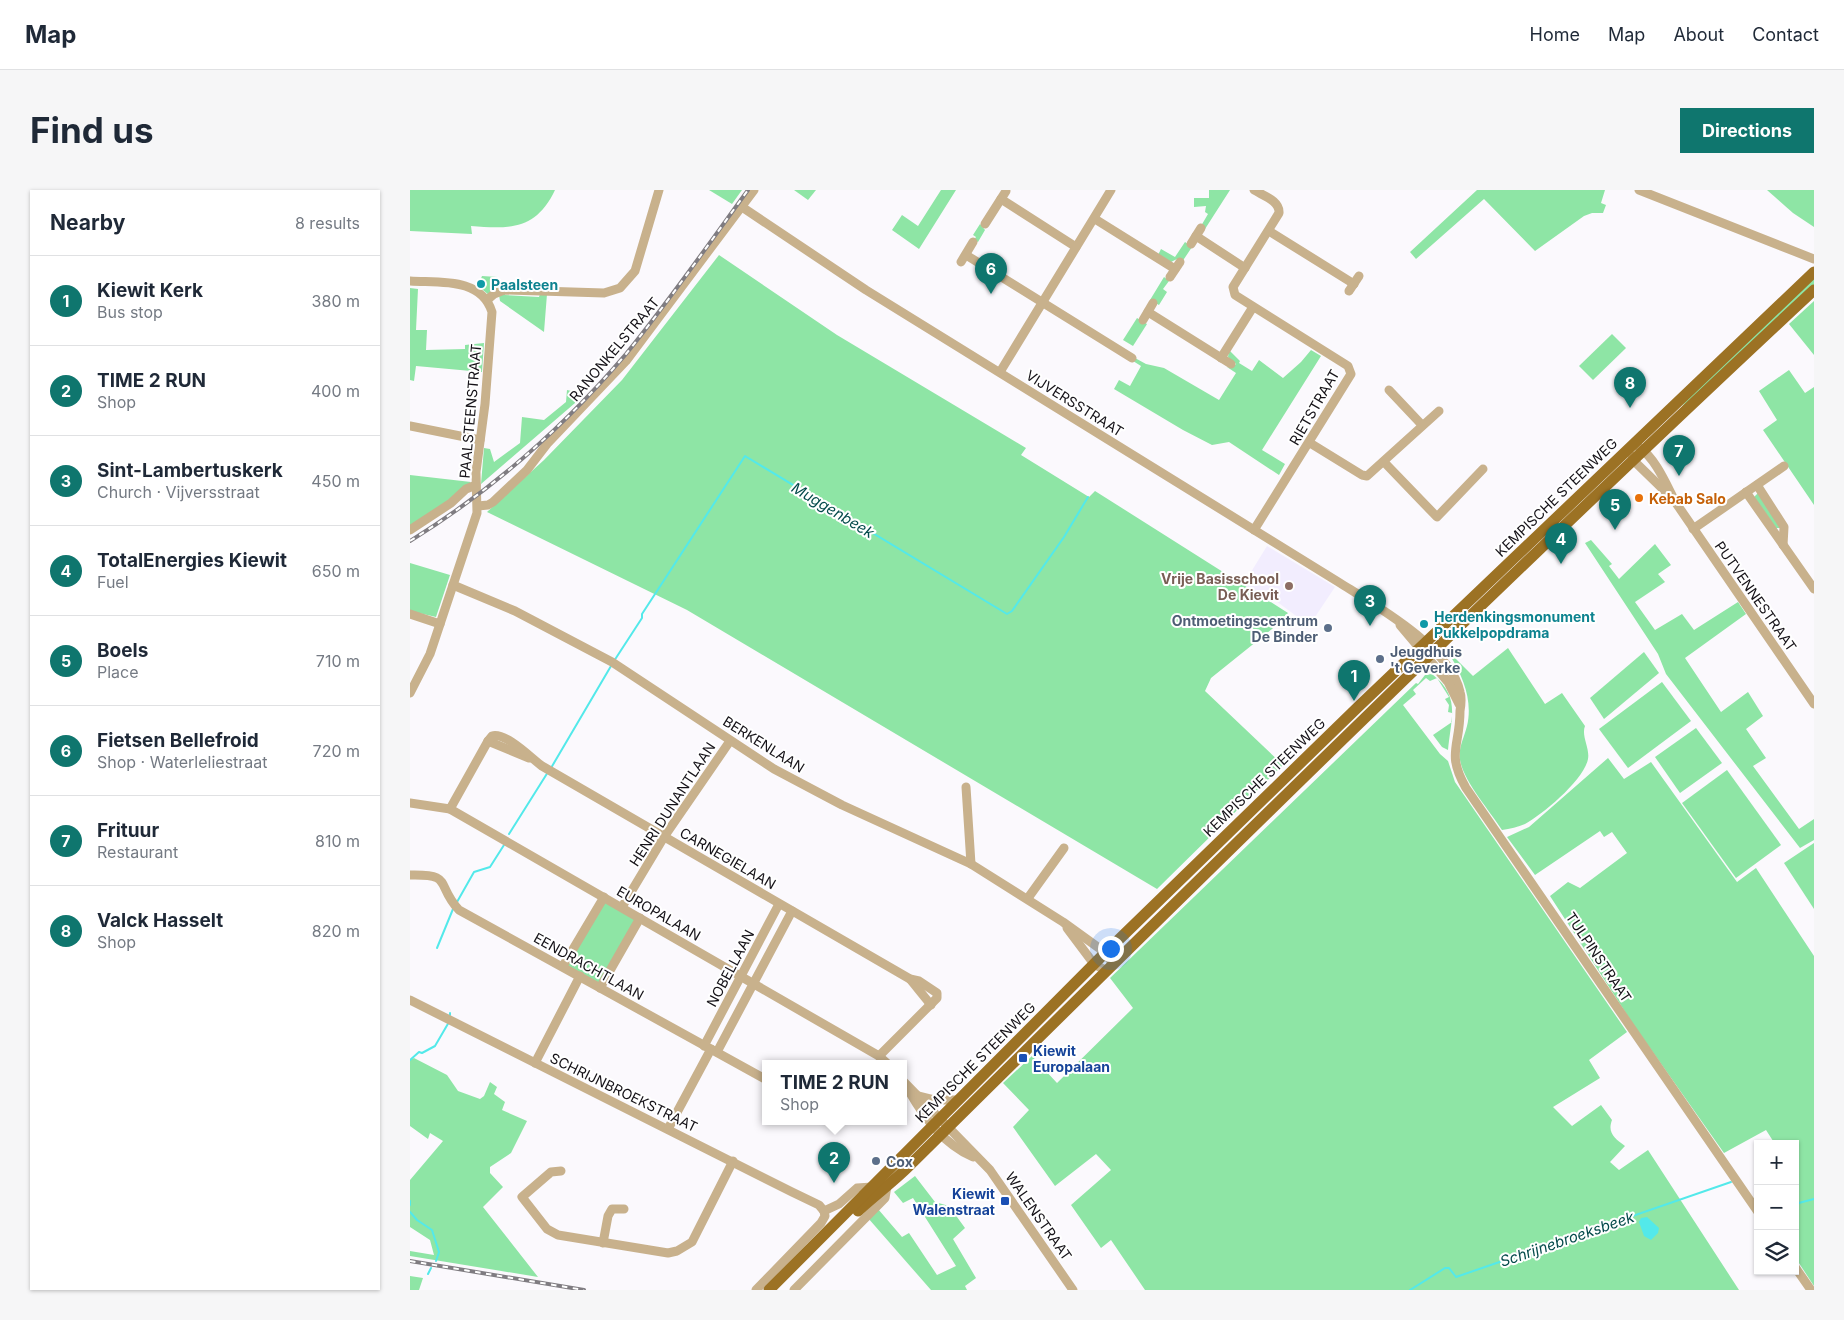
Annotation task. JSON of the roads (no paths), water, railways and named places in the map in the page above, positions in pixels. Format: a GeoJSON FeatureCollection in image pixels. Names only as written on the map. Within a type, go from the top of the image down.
{"type":"FeatureCollection","features":[{"type":"Feature","properties":{"kind":"main road","name":"KEMPISCHE STEENWEG"},"geometry":{"type":"LineString","coordinates":[[779,1290],[794,1270],[872,1187],[940,1127],[1109,967],[1632,446],[1814,272]]}},
{"type":"Feature","properties":{"kind":"main road","name":"KEMPISCHE STEENWEG"},"geometry":{"type":"LineString","coordinates":[[769,1290],[794,1270],[887,1186],[940,1127],[958,1100],[1105,953],[1426,651],[1634,461],[1814,290]]}},
{"type":"Feature","properties":{"kind":"street"},"geometry":{"type":"LineString","coordinates":[[410,282],[463,284],[487,300],[494,294],[504,290],[604,293],[620,288],[635,271],[659,190]]}},
{"type":"Feature","properties":{"kind":"street","name":"RANONKELSTRAAT"},"geometry":{"type":"LineString","coordinates":[[478,506],[488,505],[493,502],[528,470],[547,444],[600,391],[632,354],[754,190]]}},
{"type":"Feature","properties":{"kind":"street"},"geometry":{"type":"LineString","coordinates":[[985,224],[1006,190]]}},
{"type":"Feature","properties":{"kind":"street"},"geometry":{"type":"LineString","coordinates":[[1000,372],[1095,218],[1110,190]]}},
{"type":"Feature","properties":{"kind":"street","name":"RIETSTRAAT"},"geometry":{"type":"LineString","coordinates":[[1254,190],[1276,203],[1280,208],[1279,214],[1233,287],[1235,296],[1348,366],[1351,374],[1254,530]]}},
{"type":"Feature","properties":{"kind":"street"},"geometry":{"type":"LineString","coordinates":[[1639,190],[1814,259]]}},
{"type":"Feature","properties":{"kind":"street"},"geometry":{"type":"LineString","coordinates":[[1001,199],[1076,247]]}},
{"type":"Feature","properties":{"kind":"street","name":"VIJVERSSTRAAT"},"geometry":{"type":"LineString","coordinates":[[742,207],[866,290],[1396,618],[1415,632],[1426,651]]}},
{"type":"Feature","properties":{"kind":"street"},"geometry":{"type":"LineString","coordinates":[[1095,218],[1177,265],[1170,277]]}},
{"type":"Feature","properties":{"kind":"street"},"geometry":{"type":"LineString","coordinates":[[1269,231],[1354,284]]}},
{"type":"Feature","properties":{"kind":"street"},"geometry":{"type":"LineString","coordinates":[[1196,236],[1245,268]]}},
{"type":"Feature","properties":{"kind":"street"},"geometry":{"type":"LineString","coordinates":[[973,242],[964,258],[1124,349],[1132,358]]}},
{"type":"Feature","properties":{"kind":"street","name":"PAALSTEENSTRAAT"},"geometry":{"type":"LineString","coordinates":[[410,693],[430,654],[478,506],[476,484],[492,312],[487,300]]}},
{"type":"Feature","properties":{"kind":"street"},"geometry":{"type":"LineString","coordinates":[[1153,303],[1146,316],[1232,364]]}},
{"type":"Feature","properties":{"kind":"street"},"geometry":{"type":"LineString","coordinates":[[1221,358],[1252,307]]}},
{"type":"Feature","properties":{"kind":"street"},"geometry":{"type":"LineString","coordinates":[[1391,397],[1422,425]]}},
{"type":"Feature","properties":{"kind":"street"},"geometry":{"type":"LineString","coordinates":[[1310,442],[1362,475],[1372,474],[1439,411]]}},
{"type":"Feature","properties":{"kind":"street"},"geometry":{"type":"LineString","coordinates":[[410,426],[480,440]]}},
{"type":"Feature","properties":{"kind":"street","name":"PUTVENNESTRAAT"},"geometry":{"type":"LineString","coordinates":[[1632,446],[1644,451],[1660,473],[1693,529],[1814,704]]}},
{"type":"Feature","properties":{"kind":"street","name":"PUTVENNESTRAAT"},"geometry":{"type":"LineString","coordinates":[[1632,446],[1634,461],[1676,503]]}},
{"type":"Feature","properties":{"kind":"street"},"geometry":{"type":"LineString","coordinates":[[1384,462],[1437,517],[1483,469]]}},
{"type":"Feature","properties":{"kind":"street"},"geometry":{"type":"LineString","coordinates":[[1693,529],[1784,466]]}},
{"type":"Feature","properties":{"kind":"street"},"geometry":{"type":"LineString","coordinates":[[410,530],[451,503],[466,489],[476,484]]}},
{"type":"Feature","properties":{"kind":"street"},"geometry":{"type":"LineString","coordinates":[[1757,485],[1784,527],[1783,545]]}},
{"type":"Feature","properties":{"kind":"street"},"geometry":{"type":"LineString","coordinates":[[1746,492],[1814,589]]}},
{"type":"Feature","properties":{"kind":"street","name":"BERKENLAAN"},"geometry":{"type":"LineString","coordinates":[[453,585],[515,611],[612,662],[774,769],[842,805],[971,864],[1028,898],[1063,922],[1105,953],[1109,967],[1094,964],[1063,922]]}},
{"type":"Feature","properties":{"kind":"street"},"geometry":{"type":"LineString","coordinates":[[410,614],[440,624]]}},
{"type":"Feature","properties":{"kind":"street","name":"TULPINSTRAAT"},"geometry":{"type":"LineString","coordinates":[[1426,651],[1454,677],[1460,692],[1460,721],[1454,754],[1458,774],[1466,788],[1754,1206]]}},
{"type":"Feature","properties":{"kind":"street","name":"CARNEGIELAAN"},"geometry":{"type":"LineString","coordinates":[[450,809],[488,741],[492,736],[499,735],[528,753],[534,760],[664,837],[937,993],[937,998],[931,1005],[879,1056]]}},
{"type":"Feature","properties":{"kind":"street","name":"HENRI DUNANTLAAN"},"geometry":{"type":"LineString","coordinates":[[622,907],[664,837],[730,741]]}},
{"type":"Feature","properties":{"kind":"street"},"geometry":{"type":"LineString","coordinates":[[966,787],[971,864]]}},
{"type":"Feature","properties":{"kind":"street","name":"EUROPALAAN"},"geometry":{"type":"LineString","coordinates":[[410,803],[450,809],[754,983],[884,1060]]}},
{"type":"Feature","properties":{"kind":"street"},"geometry":{"type":"LineString","coordinates":[[1028,898],[1064,848]]}},
{"type":"Feature","properties":{"kind":"street","name":"EENDRACHTLAAN"},"geometry":{"type":"LineString","coordinates":[[410,876],[432,875],[439,877],[459,910],[762,1077]]}},
{"type":"Feature","properties":{"kind":"street"},"geometry":{"type":"LineString","coordinates":[[563,966],[604,897]]}},
{"type":"Feature","properties":{"kind":"street","name":"NOBELLAAN"},"geometry":{"type":"LineString","coordinates":[[711,1049],[741,976],[779,904]]}},
{"type":"Feature","properties":{"kind":"street","name":"NOBELLAAN"},"geometry":{"type":"LineString","coordinates":[[668,1129],[711,1049],[754,983],[792,911]]}},
{"type":"Feature","properties":{"kind":"street"},"geometry":{"type":"LineString","coordinates":[[600,988],[640,918]]}},
{"type":"Feature","properties":{"kind":"street"},"geometry":{"type":"LineString","coordinates":[[534,1063],[580,976]]}},
{"type":"Feature","properties":{"kind":"street","name":"SCHRIJNBROEKSTRAAT"},"geometry":{"type":"LineString","coordinates":[[410,1000],[733,1161],[819,1205],[824,1211]]}},
{"type":"Feature","properties":{"kind":"street"},"geometry":{"type":"LineString","coordinates":[[907,1085],[940,1127]]}},
{"type":"Feature","properties":{"kind":"street"},"geometry":{"type":"LineString","coordinates":[[907,1086],[940,1127]]}},
{"type":"Feature","properties":{"kind":"street"},"geometry":{"type":"LineString","coordinates":[[916,1095],[935,1100],[958,1100]]}},
{"type":"Feature","properties":{"kind":"street","name":"WALENSTRAAT"},"geometry":{"type":"LineString","coordinates":[[940,1127],[957,1150],[978,1160],[990,1170],[1074,1290]]}},
{"type":"Feature","properties":{"kind":"street"},"geometry":{"type":"LineString","coordinates":[[561,1171],[551,1172],[522,1198],[547,1229],[554,1234],[659,1252],[676,1251],[685,1248],[697,1234],[733,1161]]}},
{"type":"Feature","properties":{"kind":"street","name":"KEMPISCHE STEENWEG"},"geometry":{"type":"LineString","coordinates":[[794,1290],[885,1198],[887,1186]]}},
{"type":"Feature","properties":{"kind":"street","name":"KEMPISCHE STEENWEG"},"geometry":{"type":"LineString","coordinates":[[824,1211],[839,1204],[857,1188],[872,1187]]}},
{"type":"Feature","properties":{"kind":"street"},"geometry":{"type":"LineString","coordinates":[[603,1243],[608,1216],[612,1209],[624,1209]]}},
{"type":"Feature","properties":{"kind":"street"},"geometry":{"type":"LineString","coordinates":[[756,1290],[821,1223],[825,1216],[824,1211]]}},
{"type":"Feature","properties":{"kind":"street"},"geometry":{"type":"LineString","coordinates":[[1799,1273],[1811,1290]]}},
{"type":"Feature","properties":{"kind":"water"},"geometry":{"type":"Polygon","coordinates":[[[1647,1217],[1659,1228],[1658,1233],[1651,1240],[1644,1236],[1639,1222],[1641,1218],[1647,1217]]]}},
{"type":"Feature","properties":{"kind":"waterway","name":"Muggenbeek"},"geometry":{"type":"LineString","coordinates":[[614,661],[642,618],[642,614],[745,456],[1007,614],[1012,611],[1064,537],[1088,497]]}},
{"type":"Feature","properties":{"kind":"waterway","name":"Muggenbeek"},"geometry":{"type":"LineString","coordinates":[[551,768],[611,666]]}},
{"type":"Feature","properties":{"kind":"waterway","name":"Muggenbeek"},"geometry":{"type":"LineString","coordinates":[[509,834],[548,772]]}},
{"type":"Feature","properties":{"kind":"waterway","name":"Muggenbeek"},"geometry":{"type":"LineString","coordinates":[[457,902],[474,872],[490,867],[504,845]]}},
{"type":"Feature","properties":{"kind":"waterway","name":"Muggenbeek"},"geometry":{"type":"LineString","coordinates":[[437,948],[453,909]]}},
{"type":"Feature","properties":{"kind":"waterway","name":"Muggenbeek"},"geometry":{"type":"LineString","coordinates":[[410,1060],[419,1052],[422,1053],[435,1046],[449,1022]]}},
{"type":"Feature","properties":{"kind":"waterway","name":"Schrijnebroeksbeek"},"geometry":{"type":"LineString","coordinates":[[1410,1290],[1445,1268],[1449,1268],[1456,1277],[1731,1182]]}},
{"type":"Feature","properties":{"kind":"waterway","name":"Schrijnebroeksbeek"},"geometry":{"type":"LineString","coordinates":[[1799,1203],[1814,1199]]}},
{"type":"Feature","properties":{"kind":"waterway","name":"Muggenbeek"},"geometry":{"type":"LineString","coordinates":[[410,1212],[417,1220],[432,1230],[439,1252],[436,1261]]}},
{"type":"Feature","properties":{"kind":"waterway","name":"Muggenbeek"},"geometry":{"type":"LineString","coordinates":[[428,1274],[431,1268]]}},
{"type":"Feature","properties":{"kind":"railway"},"geometry":{"type":"LineString","coordinates":[[410,541],[440,522],[498,479],[552,432],[577,407],[642,334],[748,190]]}},
{"type":"Feature","properties":{"kind":"railway"},"geometry":{"type":"LineString","coordinates":[[410,1261],[584,1290]]}},
{"type":"Feature","properties":{"kind":"place","name":"Paalsteen"},"geometry":{"type":"Point","coordinates":[481,284]}},
{"type":"Feature","properties":{"kind":"place","name":"Fietsen Bellefroid"},"geometry":{"type":"Point","coordinates":[991,294]}},
{"type":"Feature","properties":{"kind":"place","name":"Valck Hasselt"},"geometry":{"type":"Point","coordinates":[1630,408]}},
{"type":"Feature","properties":{"kind":"place","name":"Frituur"},"geometry":{"type":"Point","coordinates":[1679,476]}},
{"type":"Feature","properties":{"kind":"place","name":"Kebab Salo"},"geometry":{"type":"Point","coordinates":[1639,498]}},
{"type":"Feature","properties":{"kind":"place","name":"Boels"},"geometry":{"type":"Point","coordinates":[1615,530]}},
{"type":"Feature","properties":{"kind":"place","name":"TotalEnergies Kiewit"},"geometry":{"type":"Point","coordinates":[1561,564]}},
{"type":"Feature","properties":{"kind":"place","name":"Vrije Basisschool De Kievit"},"geometry":{"type":"Point","coordinates":[1289,586]}},
{"type":"Feature","properties":{"kind":"place","name":"Herdenkingsmonument Pukkelpopdrama"},"geometry":{"type":"Point","coordinates":[1424,624]}},
{"type":"Feature","properties":{"kind":"place","name":"Sint-Lambertuskerk"},"geometry":{"type":"Point","coordinates":[1370,626]}},
{"type":"Feature","properties":{"kind":"place","name":"Ontmoetingscentrum De Binder"},"geometry":{"type":"Point","coordinates":[1328,628]}},
{"type":"Feature","properties":{"kind":"place","name":"Jeugdhuis 't Geverke"},"geometry":{"type":"Point","coordinates":[1380,659]}},
{"type":"Feature","properties":{"kind":"place","name":"Kiewit Kerk"},"geometry":{"type":"Point","coordinates":[1354,701]}},
{"type":"Feature","properties":{"kind":"place","name":"Kiewit Europalaan"},"geometry":{"type":"Point","coordinates":[1023,1058]}},
{"type":"Feature","properties":{"kind":"place","name":"Cox"},"geometry":{"type":"Point","coordinates":[876,1161]}},
{"type":"Feature","properties":{"kind":"place","name":"TIME 2 RUN"},"geometry":{"type":"Point","coordinates":[834,1183]}},
{"type":"Feature","properties":{"kind":"place","name":"Kiewit Walenstraat"},"geometry":{"type":"Point","coordinates":[1005,1201]}}]}
